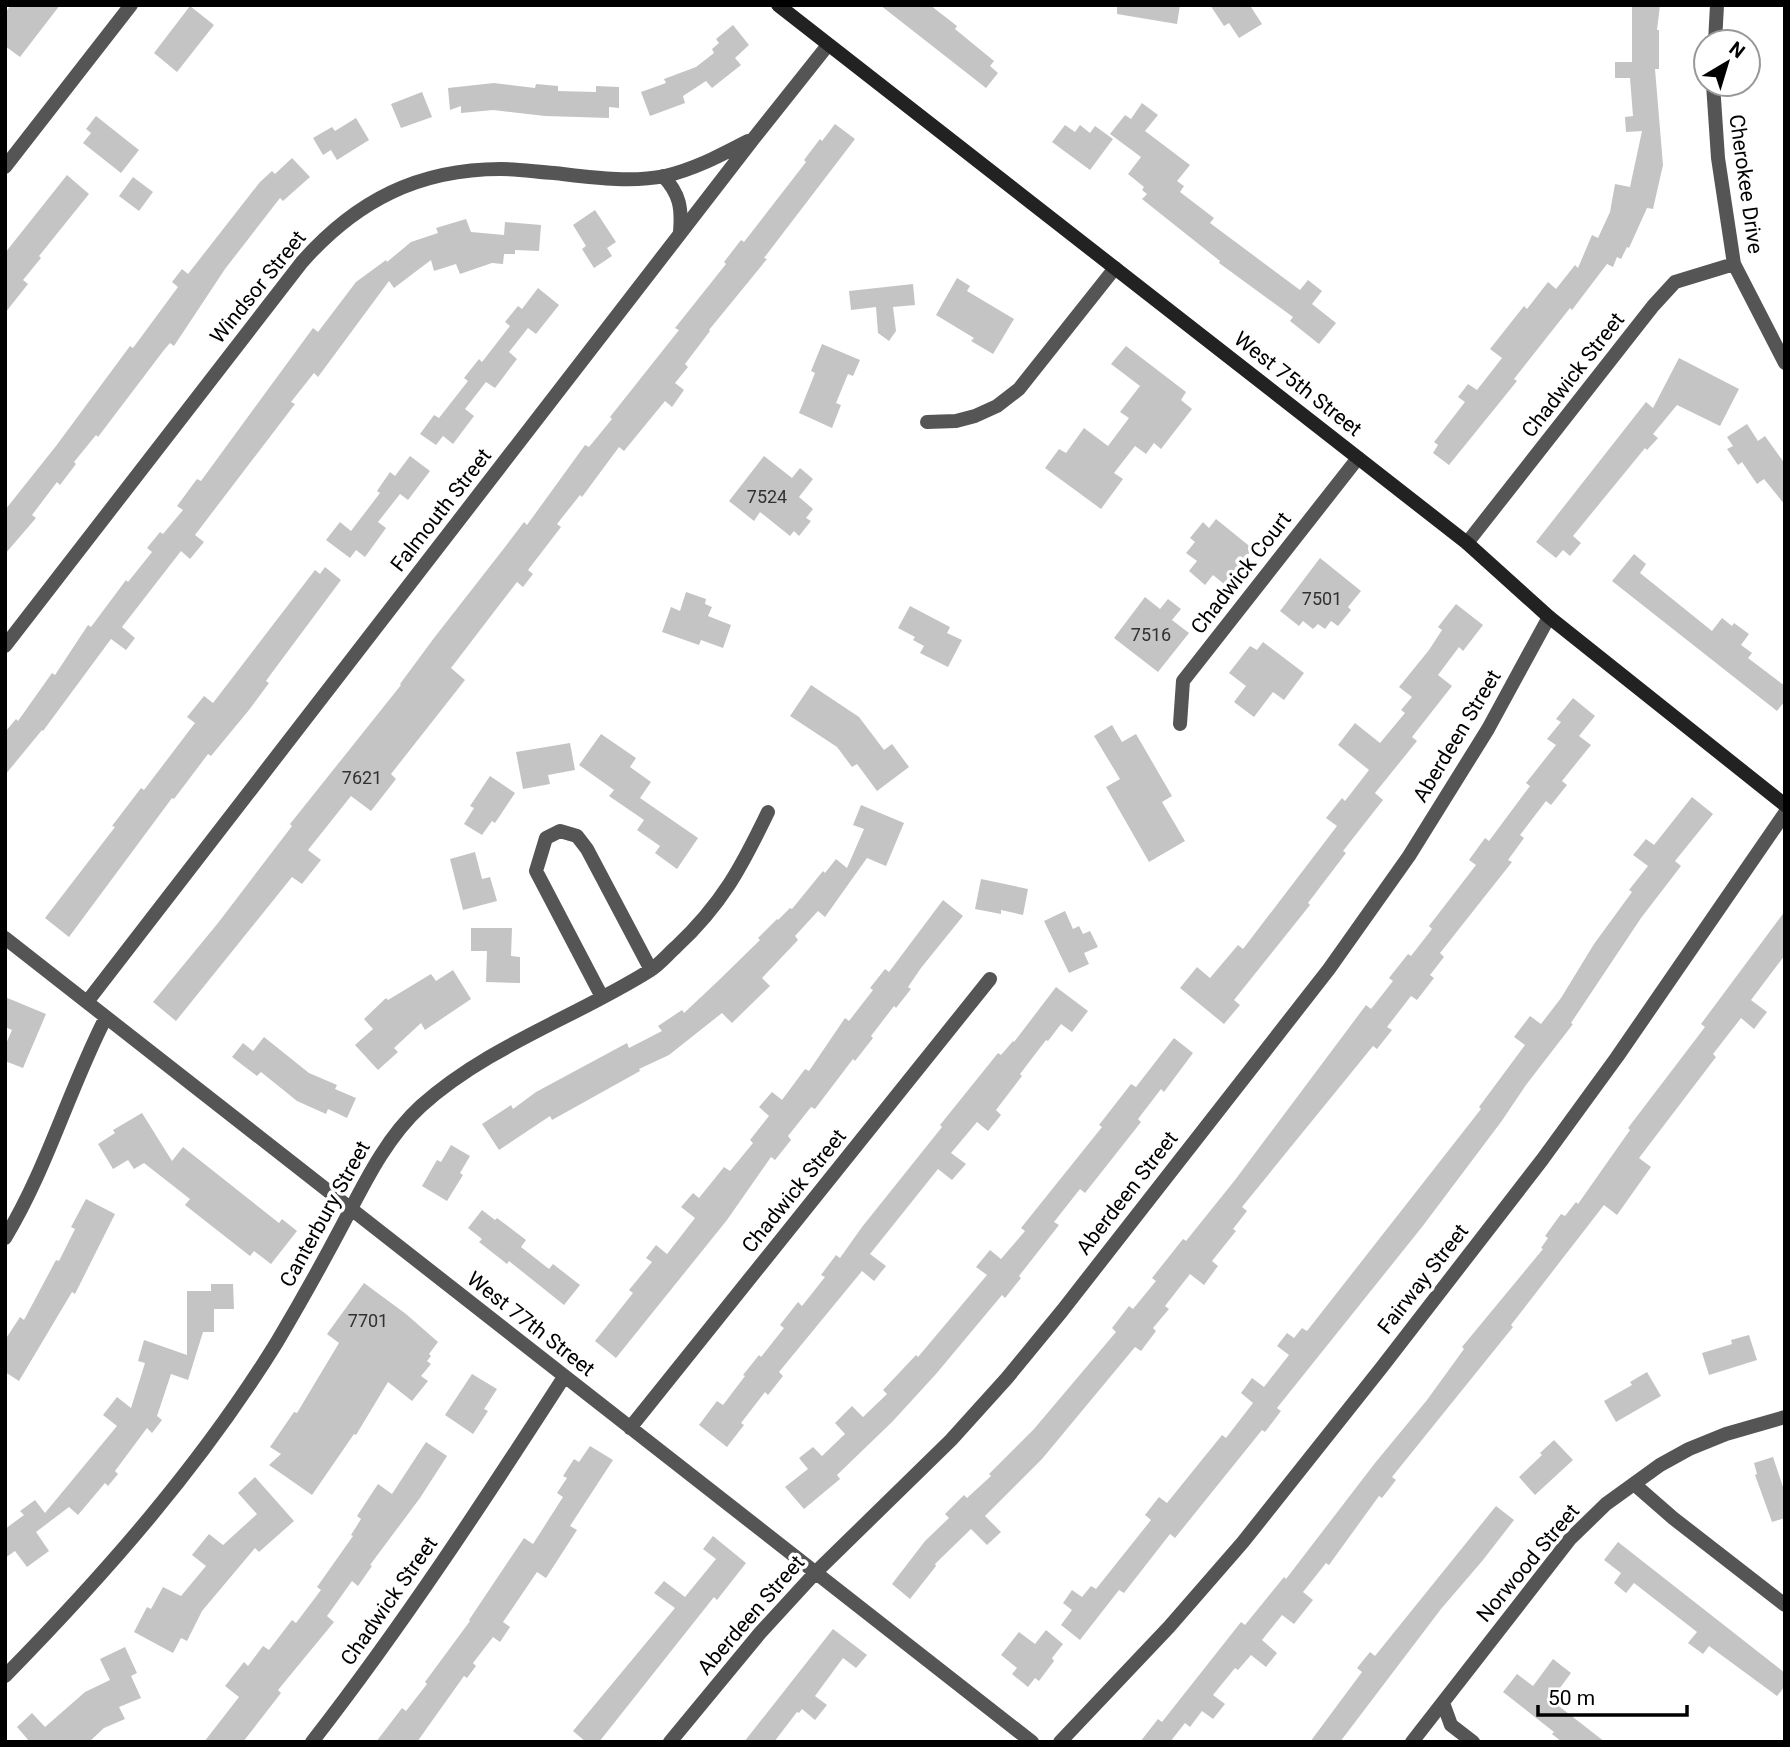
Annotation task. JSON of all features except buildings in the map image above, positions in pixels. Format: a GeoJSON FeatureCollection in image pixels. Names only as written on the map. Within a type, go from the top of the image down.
{"type":"FeatureCollection","features":[{"type":"Feature","properties":{"kind":"main road","name":"West 75th Street"},"geometry":{"type":"LineString","coordinates":[[778,5],[1467,543],[1549,617],[1663,711],[1785,805]]}},
{"type":"Feature","properties":{"kind":"street"},"geometry":{"type":"LineString","coordinates":[[5,167],[131,5]]}},
{"type":"Feature","properties":{"kind":"street"},"geometry":{"type":"LineString","coordinates":[[1716,28],[1717,5]]}},
{"type":"Feature","properties":{"kind":"street","name":"Falmouth Street"},"geometry":{"type":"LineString","coordinates":[[87,1002],[828,45]]}},
{"type":"Feature","properties":{"kind":"street","name":"Cherokee Drive"},"geometry":{"type":"LineString","coordinates":[[1714,98],[1718,158],[1734,264],[1785,363]]}},
{"type":"Feature","properties":{"kind":"street","name":"Windsor Street"},"geometry":{"type":"LineString","coordinates":[[5,646],[302,262],[345,220],[381,196],[429,177],[469,170],[503,169],[611,179],[663,176],[702,165],[754,138]]}},
{"type":"Feature","properties":{"kind":"street"},"geometry":{"type":"LineString","coordinates":[[663,176],[674,187],[681,202],[680,233]]}},
{"type":"Feature","properties":{"kind":"street","name":"Chadwick Street"},"geometry":{"type":"LineString","coordinates":[[1467,543],[1653,306],[1675,282],[1734,264]]}},
{"type":"Feature","properties":{"kind":"street"},"geometry":{"type":"LineString","coordinates":[[927,422],[956,421],[975,416],[997,406],[1019,389],[1115,268]]}},
{"type":"Feature","properties":{"kind":"street","name":"Chadwick Court"},"geometry":{"type":"LineString","coordinates":[[1180,724],[1183,681],[1358,458]]}},
{"type":"Feature","properties":{"kind":"street","name":"Aberdeen Street"},"geometry":{"type":"LineString","coordinates":[[670,1742],[760,1633],[816,1572],[951,1440],[1007,1378],[1329,969],[1409,856],[1463,772],[1549,617]]}},
{"type":"Feature","properties":{"kind":"street","name":"Canterbury Street"},"geometry":{"type":"LineString","coordinates":[[5,1676],[65,1615],[145,1526],[229,1416],[314,1279],[386,1147],[418,1109],[448,1083],[485,1058],[651,970],[712,910],[731,884],[768,812]]}},
{"type":"Feature","properties":{"kind":"street","name":"Fairway Street"},"geometry":{"type":"LineString","coordinates":[[1060,1742],[1169,1627],[1227,1561],[1390,1356],[1542,1160],[1785,813]]}},
{"type":"Feature","properties":{"kind":"street"},"geometry":{"type":"LineString","coordinates":[[602,997],[536,871],[547,838],[560,831],[577,836],[587,849],[651,970]]}},
{"type":"Feature","properties":{"kind":"street","name":"West 77th Street"},"geometry":{"type":"LineString","coordinates":[[5,938],[1032,1742]]}},
{"type":"Feature","properties":{"kind":"street","name":"Chadwick Street"},"geometry":{"type":"LineString","coordinates":[[630,1428],[990,979]]}},
{"type":"Feature","properties":{"kind":"street"},"geometry":{"type":"LineString","coordinates":[[5,1238],[39,1170],[86,1055],[106,1017]]}},
{"type":"Feature","properties":{"kind":"street","name":"Chadwick Street"},"geometry":{"type":"LineString","coordinates":[[312,1742],[478,1511],[564,1377]]}},
{"type":"Feature","properties":{"kind":"street","name":"Norwood Street"},"geometry":{"type":"LineString","coordinates":[[1412,1742],[1570,1539],[1606,1504],[1660,1465],[1689,1449],[1726,1434],[1785,1418]]}},
{"type":"Feature","properties":{"kind":"street"},"geometry":{"type":"LineString","coordinates":[[1634,1484],[1673,1518],[1785,1605]]}},
{"type":"Feature","properties":{"kind":"street"},"geometry":{"type":"LineString","coordinates":[[1443,1703],[1451,1725],[1473,1742]]}}]}
